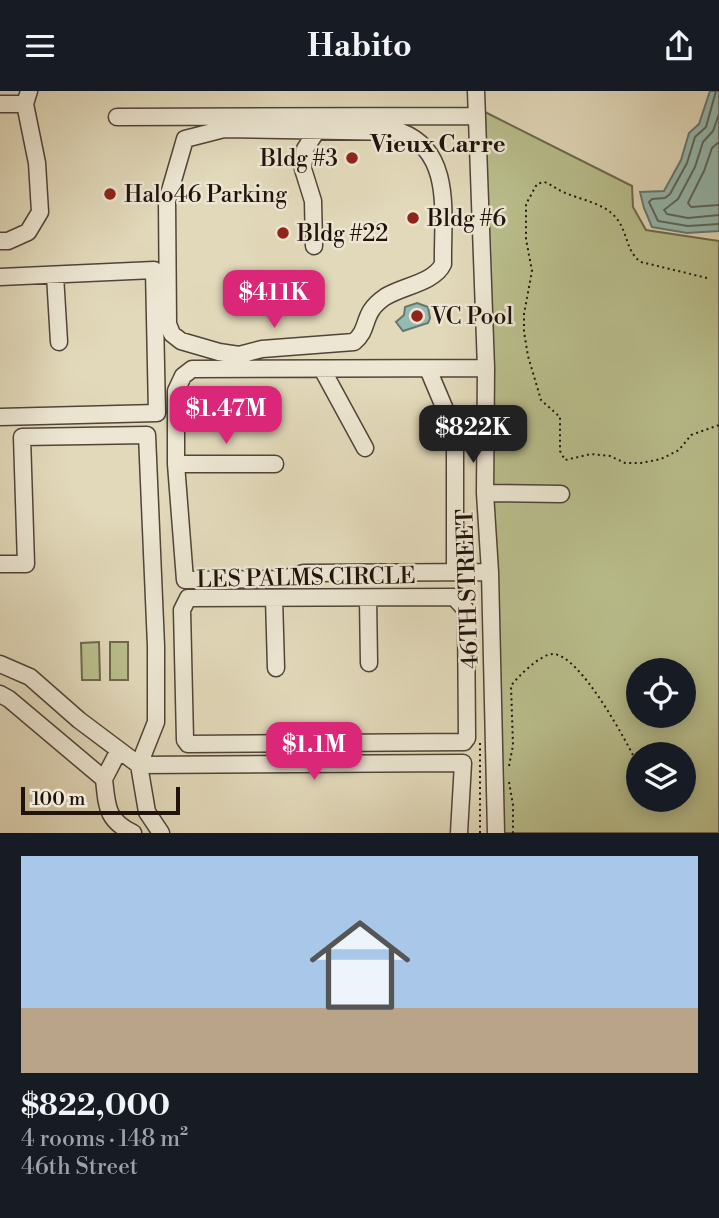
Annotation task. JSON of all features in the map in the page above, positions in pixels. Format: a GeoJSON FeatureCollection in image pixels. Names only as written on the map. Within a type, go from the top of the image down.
{"type":"FeatureCollection","features":[{"type":"Feature","properties":{"kind":"street","name":"46TH STREET"},"geometry":{"type":"LineString","coordinates":[[476,91],[486,368],[485,493],[492,648],[479,741],[496,833]]}},
{"type":"Feature","properties":{"kind":"street"},"geometry":{"type":"LineString","coordinates":[[0,104],[27,97],[37,163],[40,212],[28,232],[8,241],[0,241]]}},
{"type":"Feature","properties":{"kind":"street"},"geometry":{"type":"LineString","coordinates":[[117,117],[318,123],[401,132],[413,136],[430,154],[441,176],[443,264],[440,270],[377,303],[367,315],[364,330],[354,342],[262,349],[239,355],[181,341],[172,334],[168,324],[167,201],[185,139],[224,129],[318,123],[477,116]]}},
{"type":"Feature","properties":{"kind":"street"},"geometry":{"type":"LineString","coordinates":[[314,246],[313,201],[303,169],[305,149],[318,123]]}},
{"type":"Feature","properties":{"kind":"street"},"geometry":{"type":"LineString","coordinates":[[0,277],[153,270],[157,413],[0,417]]}},
{"type":"Feature","properties":{"kind":"street"},"geometry":{"type":"LineString","coordinates":[[55,275],[59,342]]}},
{"type":"Feature","properties":{"kind":"street"},"geometry":{"type":"LineString","coordinates":[[188,599],[176,464],[176,391],[183,376],[192,369],[486,368]]}},
{"type":"Feature","properties":{"kind":"street"},"geometry":{"type":"LineString","coordinates":[[322,369],[365,448]]}},
{"type":"Feature","properties":{"kind":"street"},"geometry":{"type":"LineString","coordinates":[[428,369],[454,433],[456,572]]}},
{"type":"Feature","properties":{"kind":"street"},"geometry":{"type":"LineString","coordinates":[[0,564],[26,564],[22,437],[147,435],[156,646],[156,722],[139,765],[147,812],[160,833]]}},
{"type":"Feature","properties":{"kind":"street"},"geometry":{"type":"LineString","coordinates":[[176,464],[275,464]]}},
{"type":"Feature","properties":{"kind":"street"},"geometry":{"type":"LineString","coordinates":[[485,493],[561,494]]}},
{"type":"Feature","properties":{"kind":"street"},"geometry":{"type":"LineString","coordinates":[[185,580],[282,579],[304,573],[490,572]]}},
{"type":"Feature","properties":{"kind":"street","name":"LES PALMS CIRCLE"},"geometry":{"type":"LineString","coordinates":[[454,597],[466,610],[467,739],[479,741],[188,744],[185,740],[182,610],[188,599],[454,597]]}},
{"type":"Feature","properties":{"kind":"street"},"geometry":{"type":"LineString","coordinates":[[274,598],[276,668]]}},
{"type":"Feature","properties":{"kind":"street"},"geometry":{"type":"LineString","coordinates":[[368,598],[369,663]]}},
{"type":"Feature","properties":{"kind":"street"},"geometry":{"type":"LineString","coordinates":[[466,649],[492,648]]}},
{"type":"Feature","properties":{"kind":"street"},"geometry":{"type":"LineString","coordinates":[[0,664],[30,677],[79,720],[139,765],[463,763],[459,833]]}},
{"type":"Feature","properties":{"kind":"street"},"geometry":{"type":"LineString","coordinates":[[0,694],[104,779]]}},
{"type":"Feature","properties":{"kind":"street"},"geometry":{"type":"LineString","coordinates":[[119,750],[104,779],[110,815],[121,827],[133,833]]}},
{"type":"Feature","properties":{"kind":"path"},"geometry":{"type":"LineString","coordinates":[[707,278],[641,262],[633,257],[618,220],[595,204],[560,191],[544,181],[537,184],[530,194],[526,204],[526,239],[532,271],[524,314],[525,344],[541,400],[560,417],[560,451],[565,460],[591,454],[610,456],[625,463],[661,459],[679,450],[691,435],[719,425]]}},
{"type":"Feature","properties":{"kind":"path"},"geometry":{"type":"LineString","coordinates":[[509,771],[513,745],[511,686],[545,655],[561,655],[569,662],[595,692],[627,742]]}},
{"type":"Feature","properties":{"kind":"path"},"geometry":{"type":"LineString","coordinates":[[479,741],[480,833]]}},
{"type":"Feature","properties":{"kind":"path"},"geometry":{"type":"LineString","coordinates":[[509,778],[513,833]]}},
{"type":"Feature","properties":{"kind":"green space"},"geometry":{"type":"Polygon","coordinates":[[[485,112],[632,186],[633,207],[646,230],[719,241],[719,833],[500,833],[485,112]]]}},
{"type":"Feature","properties":{"kind":"green space"},"geometry":{"type":"Polygon","coordinates":[[[99,642],[100,680],[82,680],[81,643],[99,642]]]}},
{"type":"Feature","properties":{"kind":"green space"},"geometry":{"type":"Polygon","coordinates":[[[110,642],[128,642],[128,680],[110,680],[110,642]]]}},
{"type":"Feature","properties":{"kind":"water"},"geometry":{"type":"Polygon","coordinates":[[[710,91],[719,91],[719,231],[687,233],[652,227],[640,192],[664,191],[681,160],[689,133],[699,124],[710,91]]]}},
{"type":"Feature","properties":{"kind":"water","name":"VC Pool"},"geometry":{"type":"Polygon","coordinates":[[[417,303],[428,307],[428,323],[403,331],[396,322],[404,315],[405,307],[417,303]]]}},
{"type":"Feature","properties":{"kind":"place","name":"Bldg #3"},"geometry":{"type":"Point","coordinates":[352,158]}},
{"type":"Feature","properties":{"kind":"place","name":"Halo46 Parking"},"geometry":{"type":"Point","coordinates":[110,194]}},
{"type":"Feature","properties":{"kind":"place","name":"Bldg #6"},"geometry":{"type":"Point","coordinates":[413,218]}},
{"type":"Feature","properties":{"kind":"place","name":"Bldg #22"},"geometry":{"type":"Point","coordinates":[283,233]}},
{"type":"Feature","properties":{"kind":"place","name":"VC Pool"},"geometry":{"type":"Point","coordinates":[417,316]}},
{"type":"Feature","properties":{"kind":"district","name":"Vieux Carre"},"geometry":{"type":"Point","coordinates":[438,144]}}]}
